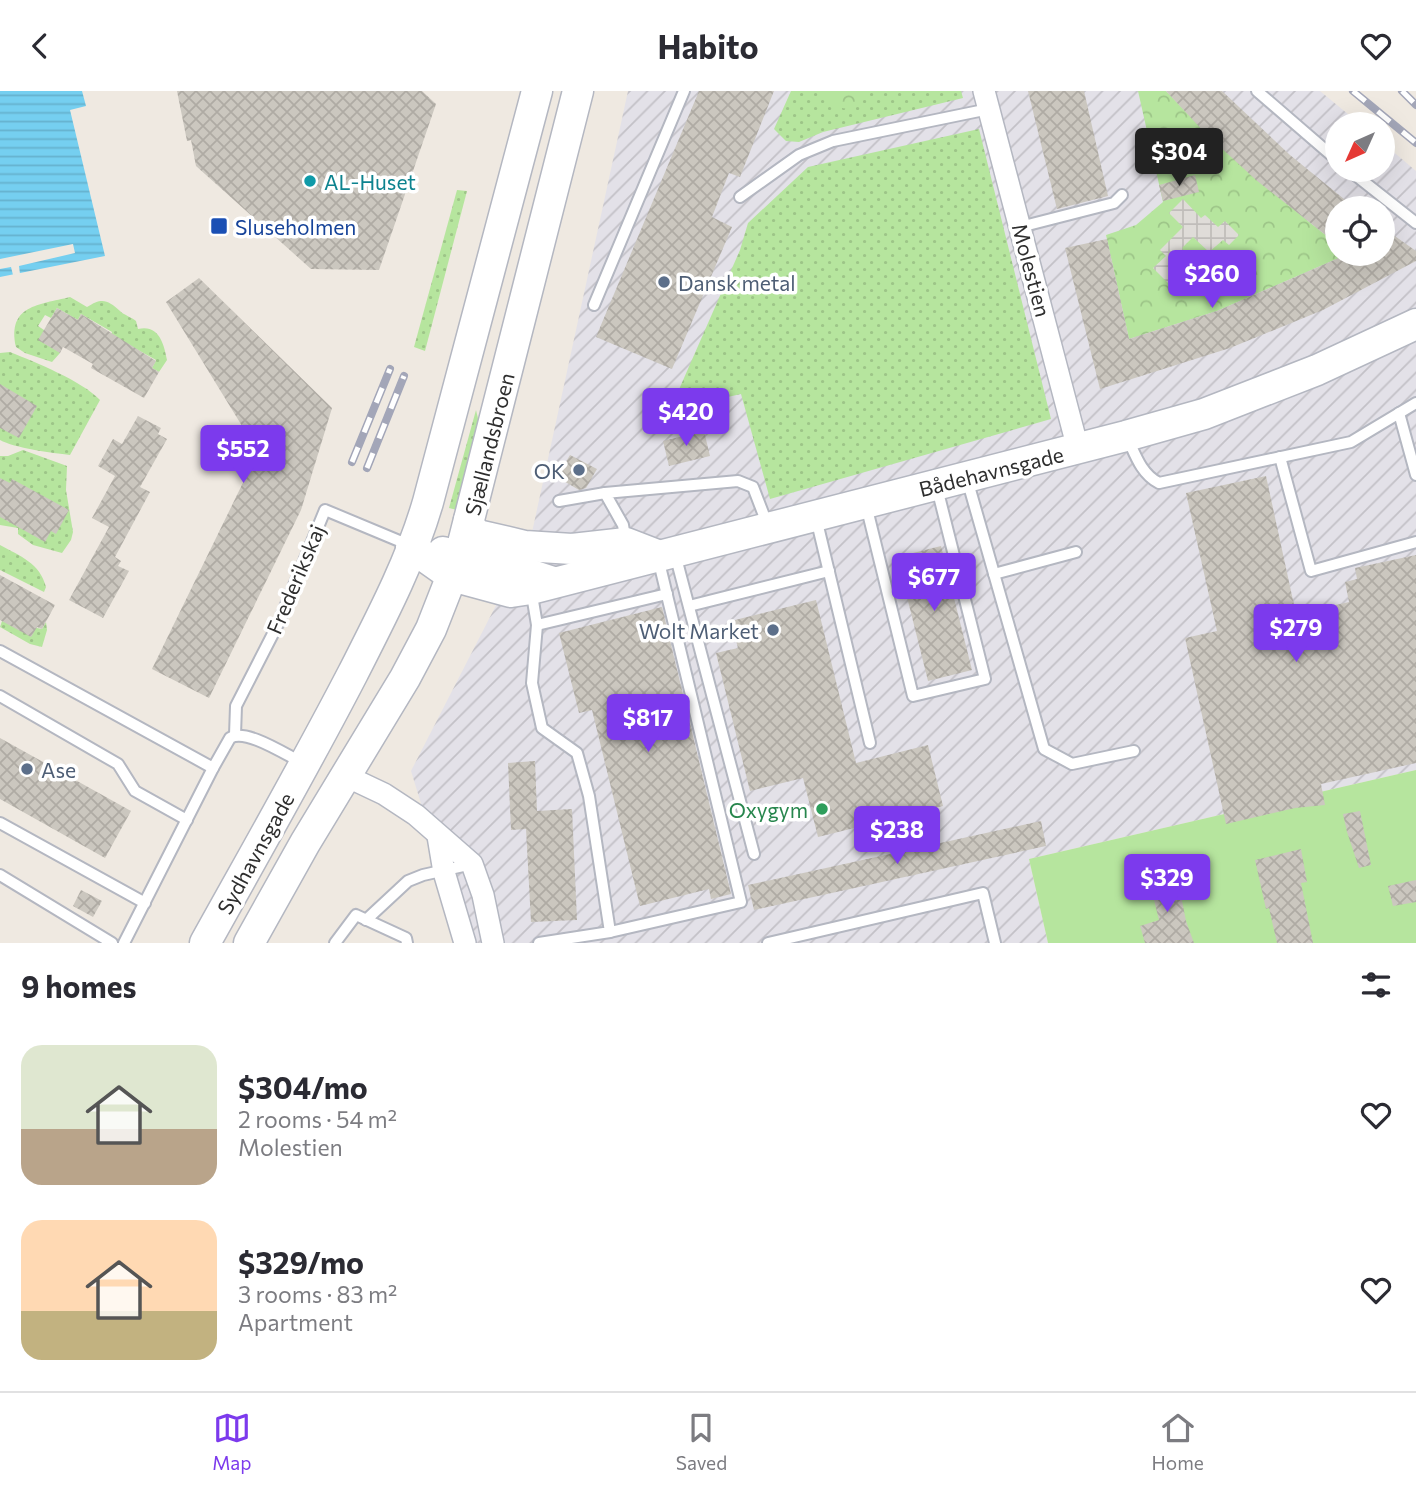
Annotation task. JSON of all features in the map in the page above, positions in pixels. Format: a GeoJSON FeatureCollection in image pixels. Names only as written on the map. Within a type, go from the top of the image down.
{"type":"FeatureCollection","features":[{"type":"Feature","properties":{"kind":"street","name":"Sjællandsbroen"},"geometry":{"type":"LineString","coordinates":[[305,764],[364,652],[428,502],[537,91]]}},
{"type":"Feature","properties":{"kind":"street","name":"Sjællandsbroen"},"geometry":{"type":"LineString","coordinates":[[346,776],[431,629],[456,566],[578,91]]}},
{"type":"Feature","properties":{"kind":"street","name":"Molestien"},"geometry":{"type":"LineString","coordinates":[[987,100],[1078,449]]}},
{"type":"Feature","properties":{"kind":"street","name":"Bådehavnsgade"},"geometry":{"type":"LineString","coordinates":[[411,547],[511,592],[542,586],[647,553],[865,503],[1204,414],[1317,370],[1416,324]]}},
{"type":"Feature","properties":{"kind":"street"},"geometry":{"type":"LineString","coordinates":[[469,520],[469,527],[478,535],[524,545],[647,553]]}},
{"type":"Feature","properties":{"kind":"street"},"geometry":{"type":"LineString","coordinates":[[305,764],[346,776],[384,794],[416,815],[472,865],[483,895],[493,943]]}},
{"type":"Feature","properties":{"kind":"street","name":"Sydhavnsgade"},"geometry":{"type":"LineString","coordinates":[[205,943],[305,764]]}},
{"type":"Feature","properties":{"kind":"street","name":"Sydhavnsgade"},"geometry":{"type":"LineString","coordinates":[[249,943],[346,776]]}},
{"type":"Feature","properties":{"kind":"street"},"geometry":{"type":"LineString","coordinates":[[438,836],[444,872],[465,943]]}},
{"type":"Feature","properties":{"kind":"lane"},"geometry":{"type":"LineString","coordinates":[[594,305],[684,91]]}},
{"type":"Feature","properties":{"kind":"lane"},"geometry":{"type":"LineString","coordinates":[[1257,91],[1325,151]]}},
{"type":"Feature","properties":{"kind":"lane"},"geometry":{"type":"LineString","coordinates":[[740,197],[799,155],[833,141],[987,100]]}},
{"type":"Feature","properties":{"kind":"lane"},"geometry":{"type":"LineString","coordinates":[[1364,182],[1416,222]]}},
{"type":"Feature","properties":{"kind":"lane"},"geometry":{"type":"LineString","coordinates":[[1020,227],[1114,204],[1122,195]]}},
{"type":"Feature","properties":{"kind":"lane"},"geometry":{"type":"LineString","coordinates":[[1126,436],[1142,469],[1149,478],[1158,483],[1351,442],[1416,404]]}},
{"type":"Feature","properties":{"kind":"lane"},"geometry":{"type":"LineString","coordinates":[[1399,413],[1416,475]]}},
{"type":"Feature","properties":{"kind":"lane"},"geometry":{"type":"LineString","coordinates":[[1280,457],[1311,571],[1416,543]]}},
{"type":"Feature","properties":{"kind":"lane"},"geometry":{"type":"LineString","coordinates":[[966,477],[1044,749],[1072,764],[1134,751]]}},
{"type":"Feature","properties":{"kind":"lane"},"geometry":{"type":"LineString","coordinates":[[559,501],[605,493],[738,481],[754,487],[768,527]]}},
{"type":"Feature","properties":{"kind":"lane"},"geometry":{"type":"LineString","coordinates":[[865,503],[914,696],[985,679],[936,485]]}},
{"type":"Feature","properties":{"kind":"lane"},"geometry":{"type":"LineString","coordinates":[[605,493],[622,525],[689,606],[754,854]]}},
{"type":"Feature","properties":{"kind":"lane","name":"Frederikskaj"},"geometry":{"type":"LineString","coordinates":[[124,943],[213,768],[226,744],[235,735],[236,706],[279,622],[325,510],[411,547]]}},
{"type":"Feature","properties":{"kind":"lane"},"geometry":{"type":"LineString","coordinates":[[816,515],[870,743]]}},
{"type":"Feature","properties":{"kind":"lane"},"geometry":{"type":"LineString","coordinates":[[994,574],[1076,552]]}},
{"type":"Feature","properties":{"kind":"lane"},"geometry":{"type":"LineString","coordinates":[[539,943],[610,932],[741,902],[667,594],[647,553]]}},
{"type":"Feature","properties":{"kind":"lane"},"geometry":{"type":"LineString","coordinates":[[689,606],[829,571]]}},
{"type":"Feature","properties":{"kind":"lane"},"geometry":{"type":"LineString","coordinates":[[542,586],[532,683],[541,728],[577,753],[589,796],[610,932]]}},
{"type":"Feature","properties":{"kind":"lane"},"geometry":{"type":"LineString","coordinates":[[537,625],[667,594]]}},
{"type":"Feature","properties":{"kind":"lane"},"geometry":{"type":"LineString","coordinates":[[0,651],[213,768]]}},
{"type":"Feature","properties":{"kind":"lane"},"geometry":{"type":"LineString","coordinates":[[0,696],[118,764],[135,791],[187,820]]}},
{"type":"Feature","properties":{"kind":"lane"},"geometry":{"type":"LineString","coordinates":[[235,735],[252,737],[305,764]]}},
{"type":"Feature","properties":{"kind":"lane"},"geometry":{"type":"LineString","coordinates":[[0,823],[145,903]]}},
{"type":"Feature","properties":{"kind":"lane"},"geometry":{"type":"LineString","coordinates":[[366,920],[408,881],[423,875],[472,865]]}},
{"type":"Feature","properties":{"kind":"lane"},"geometry":{"type":"LineString","coordinates":[[0,875],[112,943]]}},
{"type":"Feature","properties":{"kind":"lane"},"geometry":{"type":"LineString","coordinates":[[768,943],[983,893],[995,943]]}},
{"type":"Feature","properties":{"kind":"lane"},"geometry":{"type":"LineString","coordinates":[[335,943],[356,915],[406,937],[407,943]]}},
{"type":"Feature","properties":{"kind":"shaded area"},"geometry":{"type":"Polygon","coordinates":[[[628,91],[1320,91],[1345,112],[1325,112],[1325,182],[1395,182],[1395,153],[1416,171],[1416,770],[1029,859],[1048,943],[464,943],[411,771],[531,537],[628,91]]]}},
{"type":"Feature","properties":{"kind":"shaded area"},"geometry":{"type":"Polygon","coordinates":[[[1183,199],[1201,218],[1205,215],[1218,227],[1225,221],[1239,235],[1229,245],[1223,240],[1209,252],[1193,237],[1182,248],[1191,259],[1183,267],[1178,262],[1173,267],[1187,282],[1177,292],[1153,268],[1166,256],[1160,250],[1183,227],[1169,213],[1183,199]]]}},
{"type":"Feature","properties":{"kind":"green space"},"geometry":{"type":"Polygon","coordinates":[[[791,91],[961,91],[963,98],[823,132],[799,142],[786,141],[774,129],[791,91]]]}},
{"type":"Feature","properties":{"kind":"green space"},"geometry":{"type":"Polygon","coordinates":[[[816,91],[861,91],[863,99],[855,108],[838,107],[816,91]]]}},
{"type":"Feature","properties":{"kind":"green space"},"geometry":{"type":"Polygon","coordinates":[[[1138,91],[1166,91],[1248,171],[1325,235],[1325,264],[1217,311],[1129,339],[1106,235],[1136,225],[1163,202],[1138,91]]]}},
{"type":"Feature","properties":{"kind":"green space"},"geometry":{"type":"Polygon","coordinates":[[[979,129],[1051,419],[770,499],[741,394],[670,410],[740,250],[748,223],[808,167],[979,129]]]}},
{"type":"Feature","properties":{"kind":"green space"},"geometry":{"type":"Polygon","coordinates":[[[457,190],[467,191],[425,351],[414,347],[457,190]]]}},
{"type":"Feature","properties":{"kind":"green space"},"geometry":{"type":"Polygon","coordinates":[[[70,297],[87,307],[101,301],[108,302],[136,321],[138,329],[151,329],[156,332],[167,360],[159,372],[152,368],[156,360],[111,335],[112,332],[81,314],[78,320],[57,308],[51,318],[45,315],[38,326],[44,330],[60,353],[52,362],[16,347],[14,333],[21,315],[37,305],[70,297]]]}},
{"type":"Feature","properties":{"kind":"green space"},"geometry":{"type":"Polygon","coordinates":[[[10,352],[70,379],[100,400],[70,455],[24,448],[0,440],[0,353],[10,352]]]}},
{"type":"Feature","properties":{"kind":"green space"},"geometry":{"type":"Polygon","coordinates":[[[476,410],[481,431],[461,511],[449,508],[476,410]]]}},
{"type":"Feature","properties":{"kind":"green space"},"geometry":{"type":"Polygon","coordinates":[[[23,450],[67,466],[66,490],[73,532],[62,553],[33,545],[18,534],[18,528],[0,525],[0,456],[23,450]]]}},
{"type":"Feature","properties":{"kind":"green space"},"geometry":{"type":"Polygon","coordinates":[[[0,545],[34,566],[43,579],[46,587],[44,592],[0,570],[0,545]]]}},
{"type":"Feature","properties":{"kind":"green space"},"geometry":{"type":"Polygon","coordinates":[[[2,621],[42,629],[46,622],[47,630],[42,647],[30,644],[0,627],[2,621]]]}},
{"type":"Feature","properties":{"kind":"green space"},"geometry":{"type":"Polygon","coordinates":[[[1416,770],[1416,943],[1048,943],[1029,859],[1416,770]]]}},
{"type":"Feature","properties":{"kind":"water"},"geometry":{"type":"Polygon","coordinates":[[[0,91],[82,91],[86,106],[70,110],[105,256],[0,277],[0,91]]]}},
{"type":"Feature","properties":{"kind":"pier"},"geometry":{"type":"Polygon","coordinates":[[[73,244],[75,253],[19,266],[20,274],[13,275],[11,267],[0,269],[0,259],[73,244]]]}},
{"type":"Feature","properties":{"kind":"building","name":"AL-Huset"},"geometry":{"type":"Polygon","coordinates":[[[177,91],[422,91],[436,104],[379,270],[311,269],[196,166],[191,140],[187,141],[177,91]]]}},
{"type":"Feature","properties":{"kind":"building","name":"Dansk metal"},"geometry":{"type":"Polygon","coordinates":[[[699,91],[774,91],[740,177],[729,173],[712,217],[732,227],[672,369],[596,337],[699,91]]]}},
{"type":"Feature","properties":{"kind":"building"},"geometry":{"type":"Polygon","coordinates":[[[1028,91],[1084,91],[1108,196],[1057,209],[1028,91]]]}},
{"type":"Feature","properties":{"kind":"building"},"geometry":{"type":"Polygon","coordinates":[[[1166,91],[1222,91],[1290,155],[1340,196],[1325,196],[1325,235],[1256,180],[1205,133],[1166,91]]]}},
{"type":"Feature","properties":{"kind":"building"},"geometry":{"type":"Polygon","coordinates":[[[1195,175],[1199,192],[1163,201],[1159,185],[1195,175]]]}},
{"type":"Feature","properties":{"kind":"building"},"geometry":{"type":"Polygon","coordinates":[[[1395,236],[1416,251],[1416,261],[1323,310],[1230,348],[1100,389],[1065,248],[1107,239],[1129,339],[1217,311],[1325,264],[1395,266],[1395,236]]]}},
{"type":"Feature","properties":{"kind":"building"},"geometry":{"type":"Polygon","coordinates":[[[199,278],[332,408],[301,510],[209,698],[152,669],[258,452],[166,302],[199,278]]]}},
{"type":"Feature","properties":{"kind":"building"},"geometry":{"type":"Polygon","coordinates":[[[57,308],[78,320],[81,314],[156,361],[152,368],[159,372],[144,398],[91,368],[93,364],[63,347],[60,353],[38,340],[57,308]]]}},
{"type":"Feature","properties":{"kind":"building"},"geometry":{"type":"Polygon","coordinates":[[[0,384],[37,406],[19,438],[0,428],[0,384]]]}},
{"type":"Feature","properties":{"kind":"building"},"geometry":{"type":"Polygon","coordinates":[[[138,416],[161,428],[158,434],[167,439],[140,487],[150,492],[115,557],[121,561],[118,566],[129,571],[103,618],[69,600],[109,527],[92,518],[115,476],[98,466],[113,439],[122,444],[138,416]]]}},
{"type":"Feature","properties":{"kind":"building"},"geometry":{"type":"Polygon","coordinates":[[[704,431],[710,456],[669,466],[663,441],[704,431]]]}},
{"type":"Feature","properties":{"kind":"building"},"geometry":{"type":"Polygon","coordinates":[[[570,455],[597,469],[586,488],[579,490],[557,477],[570,455]]]}},
{"type":"Feature","properties":{"kind":"building"},"geometry":{"type":"Polygon","coordinates":[[[1266,476],[1296,614],[1349,602],[1345,582],[1357,579],[1355,568],[1416,555],[1416,763],[1321,784],[1325,805],[1295,808],[1226,824],[1185,638],[1217,631],[1186,493],[1266,476]]]}},
{"type":"Feature","properties":{"kind":"building"},"geometry":{"type":"Polygon","coordinates":[[[0,478],[10,483],[12,479],[69,510],[56,534],[51,531],[45,542],[0,517],[0,478]]]}},
{"type":"Feature","properties":{"kind":"building"},"geometry":{"type":"Polygon","coordinates":[[[941,546],[972,670],[928,681],[897,557],[941,546]]]}},
{"type":"Feature","properties":{"kind":"building"},"geometry":{"type":"Polygon","coordinates":[[[0,575],[55,605],[42,629],[37,627],[31,637],[0,620],[0,575]]]}},
{"type":"Feature","properties":{"kind":"building"},"geometry":{"type":"Polygon","coordinates":[[[816,600],[856,763],[928,745],[943,806],[818,837],[803,778],[750,791],[716,653],[738,648],[731,621],[816,600]]]}},
{"type":"Feature","properties":{"kind":"building"},"geometry":{"type":"Polygon","coordinates":[[[662,607],[731,894],[711,899],[709,889],[640,906],[592,710],[579,713],[559,633],[662,607]]]}},
{"type":"Feature","properties":{"kind":"building","name":"Ase"},"geometry":{"type":"Polygon","coordinates":[[[0,738],[131,811],[105,858],[0,799],[0,738]]]}},
{"type":"Feature","properties":{"kind":"building"},"geometry":{"type":"Polygon","coordinates":[[[535,761],[537,811],[572,809],[577,920],[531,922],[526,829],[511,830],[508,763],[535,761]]]}},
{"type":"Feature","properties":{"kind":"building"},"geometry":{"type":"Polygon","coordinates":[[[1360,811],[1371,865],[1359,868],[1343,814],[1360,811]]]}},
{"type":"Feature","properties":{"kind":"building"},"geometry":{"type":"Polygon","coordinates":[[[1041,821],[1046,846],[754,910],[748,885],[1041,821]]]}},
{"type":"Feature","properties":{"kind":"building"},"geometry":{"type":"Polygon","coordinates":[[[1301,849],[1307,882],[1301,883],[1313,943],[1277,943],[1255,860],[1301,849]]]}},
{"type":"Feature","properties":{"kind":"building"},"geometry":{"type":"Polygon","coordinates":[[[1177,875],[1186,921],[1194,943],[1145,943],[1140,926],[1159,920],[1149,880],[1177,875]]]}},
{"type":"Feature","properties":{"kind":"building"},"geometry":{"type":"Polygon","coordinates":[[[1416,880],[1416,902],[1393,906],[1388,886],[1416,880]]]}},
{"type":"Feature","properties":{"kind":"building"},"geometry":{"type":"Polygon","coordinates":[[[81,890],[102,901],[93,917],[73,906],[81,890]]]}},
{"type":"Feature","properties":{"kind":"railway"},"geometry":{"type":"LineString","coordinates":[[1353,91],[1416,143]]}},
{"type":"Feature","properties":{"kind":"railway"},"geometry":{"type":"LineString","coordinates":[[1402,91],[1416,105]]}},
{"type":"Feature","properties":{"kind":"railway"},"geometry":{"type":"LineString","coordinates":[[352,462],[390,369]]}},
{"type":"Feature","properties":{"kind":"railway"},"geometry":{"type":"LineString","coordinates":[[367,468],[404,376]]}},
{"type":"Feature","properties":{"kind":"place","name":"AL-Huset"},"geometry":{"type":"Point","coordinates":[310,181]}},
{"type":"Feature","properties":{"kind":"place","name":"Sluseholmen"},"geometry":{"type":"Point","coordinates":[219,226]}},
{"type":"Feature","properties":{"kind":"place","name":"Dansk metal"},"geometry":{"type":"Point","coordinates":[664,282]}},
{"type":"Feature","properties":{"kind":"place","name":"OK"},"geometry":{"type":"Point","coordinates":[579,470]}},
{"type":"Feature","properties":{"kind":"place","name":"Wolt Market"},"geometry":{"type":"Point","coordinates":[773,630]}},
{"type":"Feature","properties":{"kind":"place","name":"Ase"},"geometry":{"type":"Point","coordinates":[27,769]}},
{"type":"Feature","properties":{"kind":"place","name":"Oxygym"},"geometry":{"type":"Point","coordinates":[822,809]}}]}
